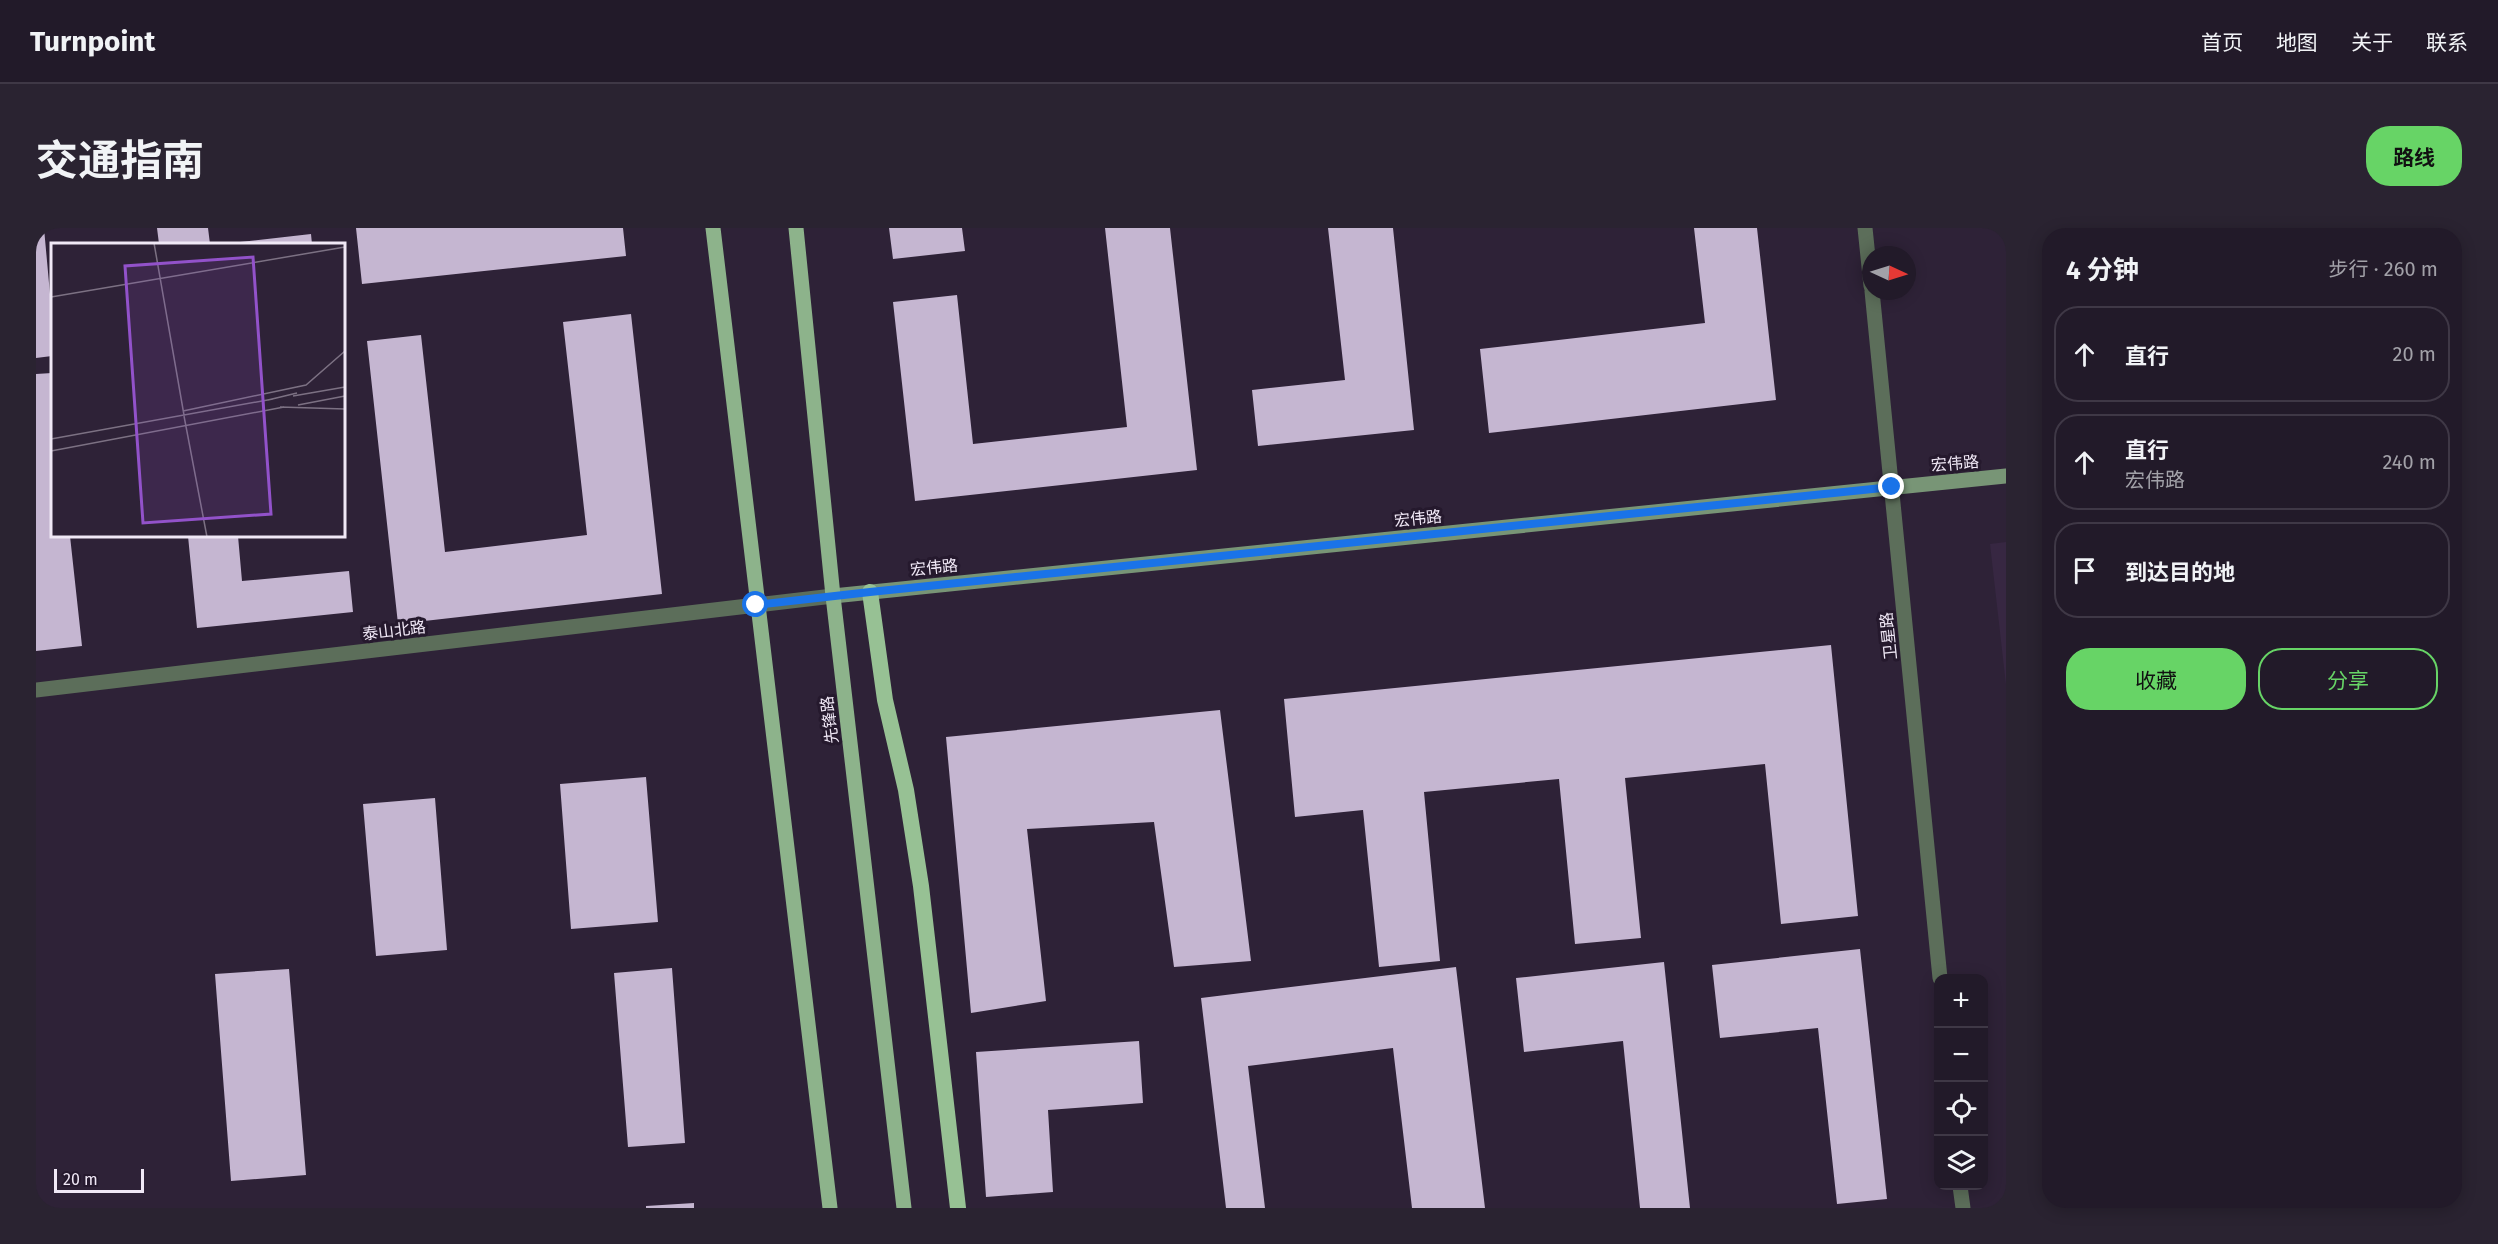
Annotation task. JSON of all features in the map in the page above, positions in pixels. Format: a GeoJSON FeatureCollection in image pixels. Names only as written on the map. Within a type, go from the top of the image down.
{"type":"FeatureCollection","features":[{"type":"Feature","properties":{"kind":"highway"},"geometry":{"type":"LineString","coordinates":[[870,592],[885,700],[906,790],[921,885],[958,1208]]}},
{"type":"Feature","properties":{"kind":"main road"},"geometry":{"type":"LineString","coordinates":[[713,228],[756,605],[830,1208]]}},
{"type":"Feature","properties":{"kind":"main road","name":"先锋路"},"geometry":{"type":"LineString","coordinates":[[796,228],[833,596],[904,1208]]}},
{"type":"Feature","properties":{"kind":"main road","name":"宏伟路"},"geometry":{"type":"LineString","coordinates":[[833,596],[2006,476]]}},
{"type":"Feature","properties":{"kind":"street"},"geometry":{"type":"LineString","coordinates":[[1865,228],[1867,246]]}},
{"type":"Feature","properties":{"kind":"street","name":"卫星路"},"geometry":{"type":"LineString","coordinates":[[1873,300],[1940,974]]}},
{"type":"Feature","properties":{"kind":"street","name":"泰山北路"},"geometry":{"type":"LineString","coordinates":[[36,690],[833,596]]}},
{"type":"Feature","properties":{"kind":"street"},"geometry":{"type":"LineString","coordinates":[[1961,1190],[1963,1208]]}},
{"type":"Feature","properties":{"kind":"shaded area"},"geometry":{"type":"Polygon","coordinates":[[[2006,542],[2006,685],[1990,544],[2006,542]]]}},
{"type":"Feature","properties":{"kind":"building"},"geometry":{"type":"Polygon","coordinates":[[[36,228],[44,228],[51,305],[51,356],[36,358],[36,228]]]}},
{"type":"Feature","properties":{"kind":"building"},"geometry":{"type":"Polygon","coordinates":[[[157,228],[208,228],[210,243],[159,243],[157,228]]]}},
{"type":"Feature","properties":{"kind":"building"},"geometry":{"type":"Polygon","coordinates":[[[356,228],[623,228],[626,256],[362,284],[356,228]]]}},
{"type":"Feature","properties":{"kind":"building"},"geometry":{"type":"Polygon","coordinates":[[[889,228],[962,228],[965,251],[893,259],[889,228]]]}},
{"type":"Feature","properties":{"kind":"building"},"geometry":{"type":"Polygon","coordinates":[[[1105,228],[1170,228],[1197,470],[915,501],[893,302],[957,295],[973,444],[1127,427],[1105,228]]]}},
{"type":"Feature","properties":{"kind":"building"},"geometry":{"type":"Polygon","coordinates":[[[1328,228],[1393,228],[1414,430],[1258,446],[1252,390],[1345,380],[1328,228]]]}},
{"type":"Feature","properties":{"kind":"building"},"geometry":{"type":"Polygon","coordinates":[[[1694,228],[1757,228],[1776,400],[1489,433],[1480,349],[1705,323],[1694,228]]]}},
{"type":"Feature","properties":{"kind":"building"},"geometry":{"type":"Polygon","coordinates":[[[311,234],[312,243],[231,243],[311,234]]]}},
{"type":"Feature","properties":{"kind":"building"},"geometry":{"type":"Polygon","coordinates":[[[631,314],[662,594],[398,624],[367,341],[421,335],[445,552],[587,535],[563,322],[631,314]]]}},
{"type":"Feature","properties":{"kind":"building"},"geometry":{"type":"Polygon","coordinates":[[[51,373],[51,537],[70,537],[82,646],[36,651],[36,374],[51,373]]]}},
{"type":"Feature","properties":{"kind":"building"},"geometry":{"type":"Polygon","coordinates":[[[188,537],[238,537],[242,581],[349,571],[353,612],[197,628],[188,537]]]}},
{"type":"Feature","properties":{"kind":"building"},"geometry":{"type":"Polygon","coordinates":[[[1831,645],[1858,916],[1781,924],[1765,764],[1625,778],[1641,938],[1575,944],[1559,779],[1424,792],[1440,961],[1379,967],[1363,810],[1295,817],[1284,699],[1831,645]]]}},
{"type":"Feature","properties":{"kind":"building"},"geometry":{"type":"Polygon","coordinates":[[[1220,710],[1251,961],[1174,967],[1154,822],[1027,829],[1046,1001],[971,1013],[946,737],[1220,710]]]}},
{"type":"Feature","properties":{"kind":"building"},"geometry":{"type":"Polygon","coordinates":[[[646,777],[658,922],[571,929],[560,784],[646,777]]]}},
{"type":"Feature","properties":{"kind":"building"},"geometry":{"type":"Polygon","coordinates":[[[435,798],[447,950],[376,956],[363,804],[435,798]]]}},
{"type":"Feature","properties":{"kind":"building"},"geometry":{"type":"Polygon","coordinates":[[[1860,949],[1887,1199],[1837,1204],[1818,1028],[1720,1038],[1712,965],[1860,949]]]}},
{"type":"Feature","properties":{"kind":"building"},"geometry":{"type":"Polygon","coordinates":[[[1664,962],[1690,1208],[1640,1208],[1623,1041],[1524,1052],[1516,978],[1664,962]]]}},
{"type":"Feature","properties":{"kind":"building"},"geometry":{"type":"Polygon","coordinates":[[[1456,967],[1485,1208],[1412,1208],[1393,1048],[1248,1066],[1265,1208],[1226,1208],[1201,998],[1456,967]]]}},
{"type":"Feature","properties":{"kind":"building"},"geometry":{"type":"Polygon","coordinates":[[[672,968],[685,1143],[628,1147],[614,973],[672,968]]]}},
{"type":"Feature","properties":{"kind":"building"},"geometry":{"type":"Polygon","coordinates":[[[289,969],[306,1175],[231,1181],[215,974],[289,969]]]}},
{"type":"Feature","properties":{"kind":"building"},"geometry":{"type":"Polygon","coordinates":[[[1139,1041],[1143,1103],[1048,1110],[1053,1192],[986,1197],[976,1052],[1139,1041]]]}},
{"type":"Feature","properties":{"kind":"building"},"geometry":{"type":"Polygon","coordinates":[[[694,1203],[694,1208],[646,1208],[646,1206],[694,1203]]]}},
{"type":"Feature","properties":{"kind":"route"},"geometry":{"type":"LineString","coordinates":[[756,605],[1892,487]]}}]}
